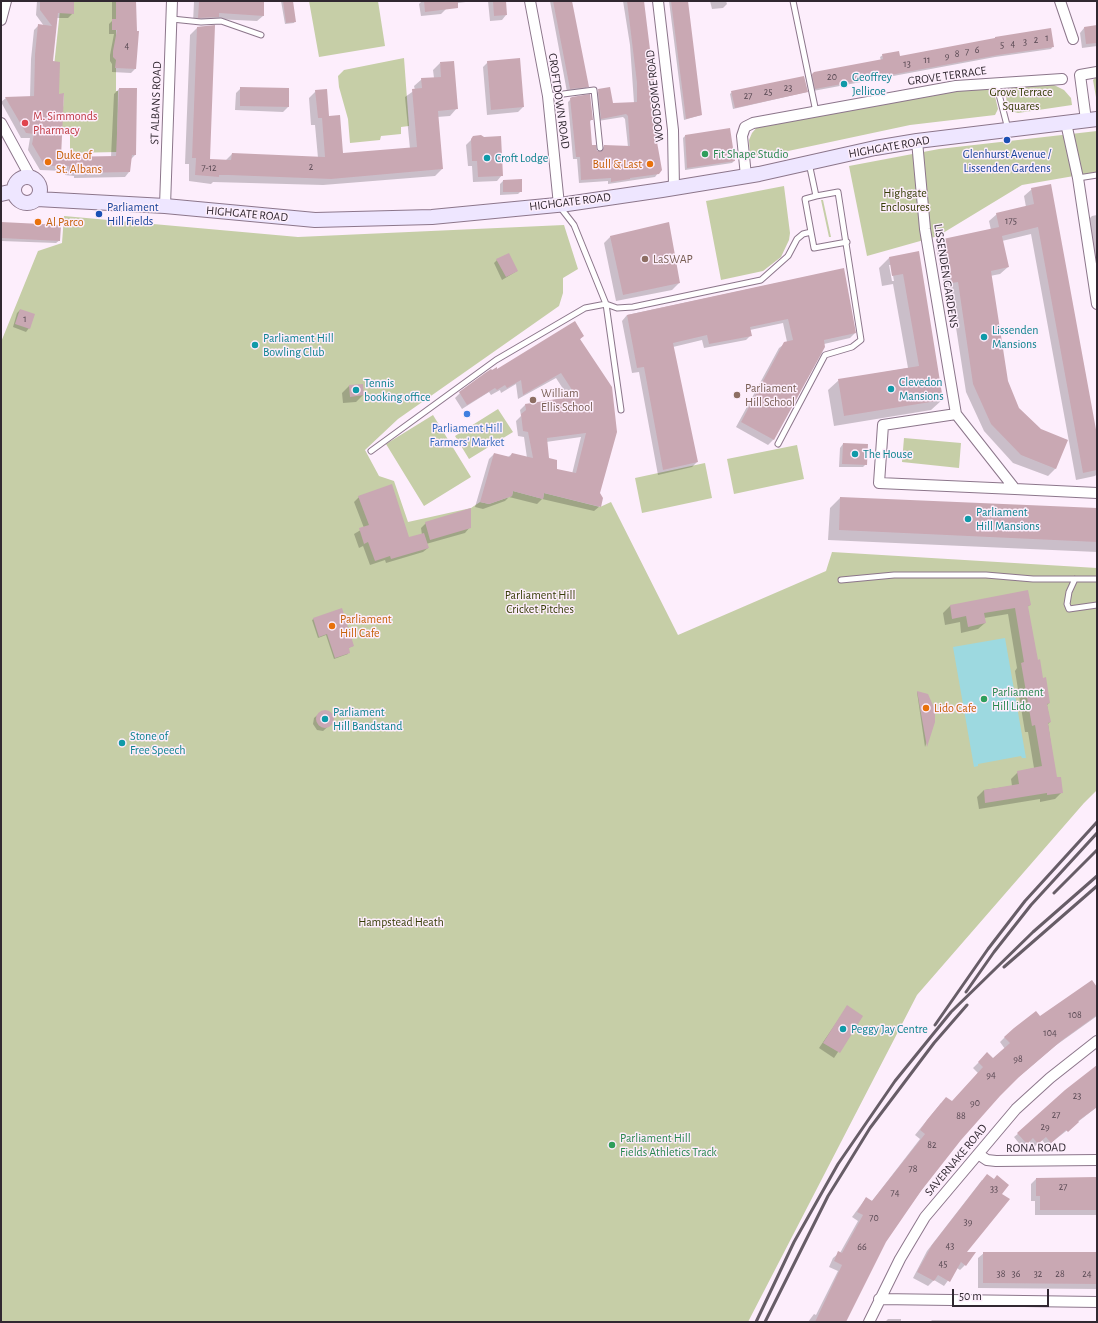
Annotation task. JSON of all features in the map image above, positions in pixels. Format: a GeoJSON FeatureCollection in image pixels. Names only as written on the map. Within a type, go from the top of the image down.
{"type":"FeatureCollection","features":[{"type":"Feature","properties":{"kind":"street"},"geometry":{"type":"LineString","coordinates":[[1,20],[6,1]]}},
{"type":"Feature","properties":{"kind":"street","name":"ST ALBANS ROAD"},"geometry":{"type":"LineString","coordinates":[[165,206],[172,1]]}},
{"type":"Feature","properties":{"kind":"street","name":"CROFTDOWN ROAD"},"geometry":{"type":"LineString","coordinates":[[530,1],[548,96],[559,205]]}},
{"type":"Feature","properties":{"kind":"street","name":"WOODSOME ROAD"},"geometry":{"type":"LineString","coordinates":[[658,1],[673,130],[674,188]]}},
{"type":"Feature","properties":{"kind":"street"},"geometry":{"type":"LineString","coordinates":[[1060,1],[1073,39]]}},
{"type":"Feature","properties":{"kind":"street"},"geometry":{"type":"LineString","coordinates":[[1091,119],[1080,75],[1097,72]]}},
{"type":"Feature","properties":{"kind":"street","name":"GROVE TERRACE"},"geometry":{"type":"LineString","coordinates":[[746,176],[742,136],[745,127],[753,123],[956,86],[996,82],[1062,79]]}},
{"type":"Feature","properties":{"kind":"street","name":"HIGHGATE ROAD"},"geometry":{"type":"LineString","coordinates":[[8,193],[16,196],[23,202],[28,203],[37,199],[165,206],[315,220],[432,217],[559,205],[674,188],[746,176],[917,141],[1091,119]]}},
{"type":"Feature","properties":{"kind":"street"},"geometry":{"type":"LineString","coordinates":[[1,123],[20,154],[31,178],[39,184],[40,189],[37,199]]}},
{"type":"Feature","properties":{"kind":"street"},"geometry":{"type":"LineString","coordinates":[[1066,123],[1078,178],[1097,304]]}},
{"type":"Feature","properties":{"kind":"street","name":"LISSENDEN GARDENS"},"geometry":{"type":"LineString","coordinates":[[917,141],[925,229],[956,414],[1015,489]]}},
{"type":"Feature","properties":{"kind":"street"},"geometry":{"type":"LineString","coordinates":[[8,193],[18,182],[26,177],[31,178]]}},
{"type":"Feature","properties":{"kind":"street"},"geometry":{"type":"LineString","coordinates":[[956,414],[883,425],[879,483],[1097,493]]}},
{"type":"Feature","properties":{"kind":"street","name":"SAVERNAKE ROAD"},"geometry":{"type":"LineString","coordinates":[[869,1322],[900,1259],[925,1217],[1016,1109],[1050,1078],[1097,1041]]}},
{"type":"Feature","properties":{"kind":"street","name":"RONA ROAD"},"geometry":{"type":"LineString","coordinates":[[978,1154],[986,1160],[996,1161],[1097,1160]]}},
{"type":"Feature","properties":{"kind":"street"},"geometry":{"type":"LineString","coordinates":[[879,1299],[1097,1302]]}},
{"type":"Feature","properties":{"kind":"lane"},"geometry":{"type":"LineString","coordinates":[[793,1],[816,112]]}},
{"type":"Feature","properties":{"kind":"lane"},"geometry":{"type":"LineString","coordinates":[[172,19],[202,22],[221,21],[262,35]]}},
{"type":"Feature","properties":{"kind":"lane"},"geometry":{"type":"LineString","coordinates":[[996,82],[1008,129]]}},
{"type":"Feature","properties":{"kind":"lane"},"geometry":{"type":"LineString","coordinates":[[548,96],[594,90],[600,148]]}},
{"type":"Feature","properties":{"kind":"lane"},"geometry":{"type":"LineString","coordinates":[[809,162],[816,196]]}},
{"type":"Feature","properties":{"kind":"lane"},"geometry":{"type":"LineString","coordinates":[[1078,178],[1097,175]]}},
{"type":"Feature","properties":{"kind":"lane"},"geometry":{"type":"LineString","coordinates":[[778,444],[825,355],[852,347],[861,340],[847,242],[838,192],[805,199],[814,248],[847,242]]}},
{"type":"Feature","properties":{"kind":"lane"},"geometry":{"type":"LineString","coordinates":[[559,205],[574,225],[606,304],[622,410]]}},
{"type":"Feature","properties":{"kind":"lane"},"geometry":{"type":"LineString","coordinates":[[371,451],[496,360],[585,308],[606,304],[617,308],[633,307],[761,280],[788,256],[797,239],[803,234],[811,232]]}},
{"type":"Feature","properties":{"kind":"lane"},"geometry":{"type":"LineString","coordinates":[[841,580],[894,575],[979,575],[1034,579],[1097,579]]}},
{"type":"Feature","properties":{"kind":"lane"},"geometry":{"type":"LineString","coordinates":[[1075,579],[1069,592],[1067,604],[1069,609],[1097,605]]}},
{"type":"Feature","properties":{"kind":"green space"},"geometry":{"type":"Polygon","coordinates":[[[61,1],[116,1],[116,91],[118,91],[117,152],[70,153],[70,134],[61,135],[64,94],[51,94],[61,1]]]}},
{"type":"Feature","properties":{"kind":"green space"},"geometry":{"type":"Polygon","coordinates":[[[309,1],[378,1],[385,46],[319,57],[309,1]]]}},
{"type":"Feature","properties":{"kind":"green space"},"geometry":{"type":"Polygon","coordinates":[[[404,58],[409,126],[401,127],[401,134],[381,136],[380,140],[350,143],[348,119],[339,87],[338,76],[344,70],[404,58]]]}},
{"type":"Feature","properties":{"kind":"green space"},"geometry":{"type":"Polygon","coordinates":[[[1097,76],[1097,103],[1093,80],[1097,76]]]}},
{"type":"Feature","properties":{"kind":"green space","name":"Grove Terrace Squares"},"geometry":{"type":"Polygon","coordinates":[[[1052,84],[1064,90],[1071,98],[1072,105],[1018,113],[1011,111],[1007,106],[1006,95],[1009,89],[1013,86],[1052,84]]]}},
{"type":"Feature","properties":{"kind":"green space","name":"Grove Terrace Squares"},"geometry":{"type":"Polygon","coordinates":[[[990,89],[994,92],[998,109],[995,115],[910,125],[760,157],[753,157],[750,155],[749,140],[752,133],[758,126],[959,91],[990,89]]]}},
{"type":"Feature","properties":{"kind":"green space","name":"Highgate Enclosures"},"geometry":{"type":"Polygon","coordinates":[[[1097,131],[1097,172],[1022,185],[938,236],[867,256],[849,166],[939,149],[1097,131]]]}},
{"type":"Feature","properties":{"kind":"green space"},"geometry":{"type":"Polygon","coordinates":[[[784,186],[790,233],[789,240],[781,257],[763,271],[721,280],[706,201],[784,186]]]}},
{"type":"Feature","properties":{"kind":"green space"},"geometry":{"type":"Polygon","coordinates":[[[821,200],[823,200],[831,237],[829,237],[821,200]]]}},
{"type":"Feature","properties":{"kind":"green space","name":"Hampstead Heath"},"geometry":{"type":"Polygon","coordinates":[[[64,216],[298,237],[564,225],[578,269],[563,278],[563,293],[559,306],[398,419],[365,450],[379,476],[394,481],[408,522],[471,508],[480,502],[489,504],[512,496],[513,491],[543,499],[544,493],[600,507],[611,502],[678,635],[826,571],[832,552],[1097,568],[1097,790],[917,995],[748,1322],[1,1322],[1,342],[38,251],[62,243],[64,216]]]}},
{"type":"Feature","properties":{"kind":"green space"},"geometry":{"type":"Polygon","coordinates":[[[498,409],[513,432],[469,459],[455,436],[498,409]]]}},
{"type":"Feature","properties":{"kind":"green space"},"geometry":{"type":"Polygon","coordinates":[[[433,415],[471,477],[424,506],[386,444],[433,415]]]}},
{"type":"Feature","properties":{"kind":"green space"},"geometry":{"type":"Polygon","coordinates":[[[904,438],[961,443],[959,468],[902,462],[904,438]]]}},
{"type":"Feature","properties":{"kind":"green space"},"geometry":{"type":"Polygon","coordinates":[[[797,445],[804,479],[734,494],[727,459],[797,445]]]}},
{"type":"Feature","properties":{"kind":"green space"},"geometry":{"type":"Polygon","coordinates":[[[705,463],[712,498],[642,513],[635,478],[705,463]]]}},
{"type":"Feature","properties":{"kind":"water"},"geometry":{"type":"Polygon","coordinates":[[[1005,638],[1026,758],[1022,758],[1021,756],[978,764],[978,766],[974,767],[953,647],[1005,638]]]}},
{"type":"Feature","properties":{"kind":"building"},"geometry":{"type":"Polygon","coordinates":[[[40,1],[74,1],[74,14],[58,13],[53,61],[60,62],[59,94],[64,93],[61,157],[116,156],[119,88],[137,88],[136,155],[132,155],[130,172],[78,173],[78,171],[69,171],[69,166],[45,166],[32,144],[34,134],[26,133],[5,97],[34,96],[35,54],[38,24],[52,26],[40,10],[40,1]]]}},
{"type":"Feature","properties":{"kind":"building"},"geometry":{"type":"Polygon","coordinates":[[[116,1],[136,1],[137,31],[139,31],[136,69],[115,68],[116,60],[113,57],[113,51],[117,30],[112,30],[112,19],[116,19],[116,1]]]}},
{"type":"Feature","properties":{"kind":"building"},"geometry":{"type":"Polygon","coordinates":[[[199,1],[264,1],[264,16],[219,13],[219,17],[198,18],[199,1]]]}},
{"type":"Feature","properties":{"kind":"building"},"geometry":{"type":"Polygon","coordinates":[[[283,1],[293,1],[296,22],[286,23],[283,1]]]}},
{"type":"Feature","properties":{"kind":"building"},"geometry":{"type":"Polygon","coordinates":[[[424,1],[458,1],[458,8],[425,12],[424,1]]]}},
{"type":"Feature","properties":{"kind":"building"},"geometry":{"type":"Polygon","coordinates":[[[493,1],[506,1],[507,15],[494,16],[493,1]]]}},
{"type":"Feature","properties":{"kind":"building"},"geometry":{"type":"Polygon","coordinates":[[[553,1],[572,1],[589,87],[570,89],[553,1]]]}},
{"type":"Feature","properties":{"kind":"building"},"geometry":{"type":"Polygon","coordinates":[[[627,1],[644,1],[654,82],[657,142],[662,170],[659,174],[611,182],[611,178],[581,180],[580,157],[576,157],[570,98],[590,94],[593,120],[590,120],[592,145],[596,145],[597,151],[603,151],[604,145],[630,146],[628,116],[626,114],[601,119],[598,89],[610,87],[613,103],[637,102],[637,83],[627,1]]]}},
{"type":"Feature","properties":{"kind":"building"},"geometry":{"type":"Polygon","coordinates":[[[671,1],[688,1],[702,115],[686,119],[671,1]]]}},
{"type":"Feature","properties":{"kind":"building"},"geometry":{"type":"Polygon","coordinates":[[[215,25],[210,159],[231,160],[232,153],[325,157],[322,118],[318,118],[315,90],[327,89],[329,116],[340,115],[343,153],[417,147],[412,89],[422,88],[421,78],[441,77],[440,62],[454,61],[458,109],[438,111],[443,169],[331,179],[228,175],[219,175],[219,177],[195,175],[196,158],[192,158],[197,27],[215,25]]]}},
{"type":"Feature","properties":{"kind":"building"},"geometry":{"type":"Polygon","coordinates":[[[1097,25],[1097,43],[1086,44],[1084,27],[1097,25]]]}},
{"type":"Feature","properties":{"kind":"building"},"geometry":{"type":"Polygon","coordinates":[[[1051,28],[1054,47],[998,55],[815,89],[812,74],[814,72],[883,59],[882,54],[899,51],[900,56],[995,37],[1051,28]]]}},
{"type":"Feature","properties":{"kind":"building"},"geometry":{"type":"Polygon","coordinates":[[[520,58],[524,107],[491,110],[487,61],[520,58]]]}},
{"type":"Feature","properties":{"kind":"building"},"geometry":{"type":"Polygon","coordinates":[[[804,76],[808,92],[735,108],[731,91],[804,76]]]}},
{"type":"Feature","properties":{"kind":"building"},"geometry":{"type":"Polygon","coordinates":[[[240,87],[289,88],[289,107],[240,106],[240,87]]]}},
{"type":"Feature","properties":{"kind":"building"},"geometry":{"type":"Polygon","coordinates":[[[730,128],[735,161],[687,168],[685,135],[730,128]]]}},
{"type":"Feature","properties":{"kind":"building","name":"Croft Lodge"},"geometry":{"type":"Polygon","coordinates":[[[481,135],[484,137],[501,136],[503,176],[478,177],[477,161],[472,161],[471,139],[473,136],[481,135]]]}},
{"type":"Feature","properties":{"kind":"building"},"geometry":{"type":"Polygon","coordinates":[[[522,179],[522,192],[503,192],[503,180],[522,179]]]}},
{"type":"Feature","properties":{"kind":"building"},"geometry":{"type":"Polygon","coordinates":[[[1051,184],[1097,435],[1097,470],[1083,473],[1038,227],[1002,236],[1009,267],[991,271],[1008,381],[1019,408],[1041,429],[1068,440],[1056,469],[1021,455],[991,424],[973,384],[958,282],[952,283],[943,239],[999,227],[996,213],[1034,204],[1031,188],[1051,184]]]}},
{"type":"Feature","properties":{"kind":"building"},"geometry":{"type":"Polygon","coordinates":[[[1,222],[61,225],[60,241],[1,238],[1,222]]]}},
{"type":"Feature","properties":{"kind":"building","name":"LaSWAP"},"geometry":{"type":"Polygon","coordinates":[[[669,222],[680,283],[623,295],[610,236],[669,222]]]}},
{"type":"Feature","properties":{"kind":"building","name":"Clevedon Mansions"},"geometry":{"type":"Polygon","coordinates":[[[919,251],[943,400],[844,416],[838,379],[919,366],[903,274],[892,276],[889,257],[919,251]]]}},
{"type":"Feature","properties":{"kind":"building"},"geometry":{"type":"Polygon","coordinates":[[[509,253],[518,271],[506,277],[496,259],[509,253]]]}},
{"type":"Feature","properties":{"kind":"building"},"geometry":{"type":"Polygon","coordinates":[[[844,268],[856,333],[824,340],[825,347],[774,440],[741,422],[784,342],[793,340],[788,319],[750,327],[752,336],[709,344],[707,335],[673,343],[698,462],[663,470],[644,367],[637,368],[627,315],[844,268]]]}},
{"type":"Feature","properties":{"kind":"building"},"geometry":{"type":"Polygon","coordinates":[[[20,309],[35,314],[30,329],[15,324],[20,309]]]}},
{"type":"Feature","properties":{"kind":"building"},"geometry":{"type":"Polygon","coordinates":[[[575,321],[584,336],[580,339],[612,387],[617,432],[600,493],[603,498],[601,507],[544,493],[543,499],[513,491],[512,496],[489,504],[480,502],[494,453],[510,457],[512,453],[533,458],[528,432],[523,431],[521,414],[526,410],[525,404],[576,396],[561,373],[523,395],[521,380],[507,388],[505,385],[497,390],[495,388],[467,405],[459,392],[491,369],[492,370],[497,367],[497,369],[575,321]],[[586,433],[547,438],[549,458],[557,460],[557,469],[576,473],[586,433]]]}},
{"type":"Feature","properties":{"kind":"building","name":"Tennis booking office"},"geometry":{"type":"Polygon","coordinates":[[[363,384],[364,395],[350,397],[349,385],[363,384]]]}},
{"type":"Feature","properties":{"kind":"building","name":"The House"},"geometry":{"type":"Polygon","coordinates":[[[843,443],[868,444],[867,465],[842,464],[843,443]]]}},
{"type":"Feature","properties":{"kind":"building"},"geometry":{"type":"Polygon","coordinates":[[[392,484],[409,537],[424,533],[429,548],[391,559],[390,556],[375,561],[368,542],[364,544],[359,528],[369,525],[358,496],[392,484]]]}},
{"type":"Feature","properties":{"kind":"building","name":"Parliament Hill Mansions"},"geometry":{"type":"Polygon","coordinates":[[[840,497],[1097,508],[1097,542],[839,530],[840,497]]]}},
{"type":"Feature","properties":{"kind":"building"},"geometry":{"type":"Polygon","coordinates":[[[471,508],[471,528],[430,540],[425,522],[471,508]]]}},
{"type":"Feature","properties":{"kind":"building"},"geometry":{"type":"Polygon","coordinates":[[[1028,590],[1031,605],[1028,606],[1038,660],[1040,659],[1043,678],[1046,677],[1050,703],[1047,704],[1051,722],[1048,723],[1057,777],[1061,777],[1063,793],[1047,795],[1047,793],[985,803],[984,790],[1019,784],[1017,771],[1042,766],[1035,725],[1032,726],[1021,663],[1024,662],[1015,608],[984,613],[986,623],[968,627],[966,616],[952,619],[950,605],[1028,590]]]}},
{"type":"Feature","properties":{"kind":"building","name":"Parliament Hill Cafe"},"geometry":{"type":"Polygon","coordinates":[[[342,608],[354,646],[349,648],[350,653],[335,658],[327,634],[319,637],[313,618],[342,608]]]}},
{"type":"Feature","properties":{"kind":"building"},"geometry":{"type":"Polygon","coordinates":[[[917,691],[928,694],[935,710],[935,722],[927,747],[917,691]]]}},
{"type":"Feature","properties":{"kind":"building","name":"Parliament Hill Bandstand"},"geometry":{"type":"Polygon","coordinates":[[[321,710],[329,710],[334,715],[332,726],[329,728],[321,728],[316,723],[316,715],[321,710]]]}},
{"type":"Feature","properties":{"kind":"building"},"geometry":{"type":"Polygon","coordinates":[[[1092,980],[1097,987],[1097,1015],[1061,1041],[1019,1077],[961,1140],[921,1191],[886,1242],[846,1322],[815,1322],[842,1265],[834,1261],[838,1251],[842,1253],[863,1215],[857,1212],[866,1197],[872,1201],[925,1134],[920,1130],[927,1120],[946,1097],[952,1101],[983,1067],[978,1062],[987,1052],[993,1058],[1010,1043],[1004,1037],[1014,1028],[1036,1011],[1040,1016],[1092,980]]]}},
{"type":"Feature","properties":{"kind":"building","name":"Peggy Jay Centre"},"geometry":{"type":"Polygon","coordinates":[[[847,1005],[863,1016],[840,1053],[823,1043],[847,1005]]]}},
{"type":"Feature","properties":{"kind":"building"},"geometry":{"type":"Polygon","coordinates":[[[1097,1065],[1097,1107],[1078,1121],[1079,1122],[1068,1132],[1066,1130],[1051,1143],[1046,1137],[1038,1144],[1033,1138],[1027,1144],[1017,1133],[1065,1090],[1097,1065]]]}},
{"type":"Feature","properties":{"kind":"building"},"geometry":{"type":"Polygon","coordinates":[[[987,1174],[994,1179],[997,1175],[1009,1185],[1002,1194],[1010,1199],[967,1252],[976,1252],[966,1266],[961,1262],[950,1282],[938,1275],[934,1281],[917,1272],[932,1245],[987,1174]]]}},
{"type":"Feature","properties":{"kind":"building"},"geometry":{"type":"Polygon","coordinates":[[[1097,1177],[1097,1210],[1040,1210],[1040,1196],[1036,1196],[1036,1178],[1097,1177]]]}},
{"type":"Feature","properties":{"kind":"building"},"geometry":{"type":"Polygon","coordinates":[[[983,1252],[1097,1252],[1097,1284],[983,1283],[983,1252]]]}},
{"type":"Feature","properties":{"kind":"railway"},"geometry":{"type":"LineString","coordinates":[[935,1025],[988,949],[1025,901],[1097,822]]}},
{"type":"Feature","properties":{"kind":"railway"},"geometry":{"type":"LineString","coordinates":[[966,992],[994,952],[1031,905],[1097,833]]}},
{"type":"Feature","properties":{"kind":"railway"},"geometry":{"type":"LineString","coordinates":[[1054,893],[1097,850]]}},
{"type":"Feature","properties":{"kind":"railway"},"geometry":{"type":"LineString","coordinates":[[756,1322],[794,1242],[838,1164],[895,1081],[951,1012],[1033,932],[1097,876]]}},
{"type":"Feature","properties":{"kind":"railway"},"geometry":{"type":"LineString","coordinates":[[1004,967],[1097,886]]}},
{"type":"Feature","properties":{"kind":"railway"},"geometry":{"type":"LineString","coordinates":[[765,1322],[828,1196],[870,1128],[934,1043],[967,1005]]}},
{"type":"Feature","properties":{"kind":"place","name":"Geoffrey Jellicoe"},"geometry":{"type":"Point","coordinates":[844,84]}},
{"type":"Feature","properties":{"kind":"place","name":"M. Simmonds Pharmacy"},"geometry":{"type":"Point","coordinates":[25,123]}},
{"type":"Feature","properties":{"kind":"place","name":"Glenhurst Avenue / Lissenden Gardens"},"geometry":{"type":"Point","coordinates":[1007,140]}},
{"type":"Feature","properties":{"kind":"place","name":"Fit Shape Studio"},"geometry":{"type":"Point","coordinates":[705,154]}},
{"type":"Feature","properties":{"kind":"place","name":"Croft Lodge"},"geometry":{"type":"Point","coordinates":[487,158]}},
{"type":"Feature","properties":{"kind":"place","name":"Duke of St. Albans"},"geometry":{"type":"Point","coordinates":[48,162]}},
{"type":"Feature","properties":{"kind":"place","name":"Bull & Last"},"geometry":{"type":"Point","coordinates":[650,164]}},
{"type":"Feature","properties":{"kind":"place","name":"Parliament Hill Fields"},"geometry":{"type":"Point","coordinates":[99,214]}},
{"type":"Feature","properties":{"kind":"place","name":"Al Parco"},"geometry":{"type":"Point","coordinates":[38,222]}},
{"type":"Feature","properties":{"kind":"place","name":"LaSWAP"},"geometry":{"type":"Point","coordinates":[645,259]}},
{"type":"Feature","properties":{"kind":"place","name":"Lissenden Mansions"},"geometry":{"type":"Point","coordinates":[984,337]}},
{"type":"Feature","properties":{"kind":"place","name":"Parliament Hill Bowling Club"},"geometry":{"type":"Point","coordinates":[255,345]}},
{"type":"Feature","properties":{"kind":"place","name":"Clevedon Mansions"},"geometry":{"type":"Point","coordinates":[891,389]}},
{"type":"Feature","properties":{"kind":"place","name":"Tennis booking office"},"geometry":{"type":"Point","coordinates":[356,390]}},
{"type":"Feature","properties":{"kind":"place","name":"Parliament Hill School"},"geometry":{"type":"Point","coordinates":[737,395]}},
{"type":"Feature","properties":{"kind":"place","name":"William Ellis School"},"geometry":{"type":"Point","coordinates":[533,400]}},
{"type":"Feature","properties":{"kind":"place","name":"Parliament Hill Farmers' Market"},"geometry":{"type":"Point","coordinates":[467,414]}},
{"type":"Feature","properties":{"kind":"place","name":"The House"},"geometry":{"type":"Point","coordinates":[855,454]}},
{"type":"Feature","properties":{"kind":"place","name":"Parliament Hill Mansions"},"geometry":{"type":"Point","coordinates":[968,519]}},
{"type":"Feature","properties":{"kind":"place","name":"Parliament Hill Cafe"},"geometry":{"type":"Point","coordinates":[332,626]}},
{"type":"Feature","properties":{"kind":"place","name":"Parliament Hill Lido"},"geometry":{"type":"Point","coordinates":[984,699]}},
{"type":"Feature","properties":{"kind":"place","name":"Lido Cafe"},"geometry":{"type":"Point","coordinates":[926,708]}},
{"type":"Feature","properties":{"kind":"place","name":"Parliament Hill Bandstand"},"geometry":{"type":"Point","coordinates":[325,719]}},
{"type":"Feature","properties":{"kind":"place","name":"Stone of Free Speech"},"geometry":{"type":"Point","coordinates":[122,743]}},
{"type":"Feature","properties":{"kind":"place","name":"Peggy Jay Centre"},"geometry":{"type":"Point","coordinates":[843,1029]}},
{"type":"Feature","properties":{"kind":"place","name":"Parliament Hill Fields Athletics Track"},"geometry":{"type":"Point","coordinates":[612,1145]}},
{"type":"Feature","properties":{"kind":"park label","name":"Parliament Hill Cricket Pitches"},"geometry":{"type":"Point","coordinates":[540,602]}}]}
